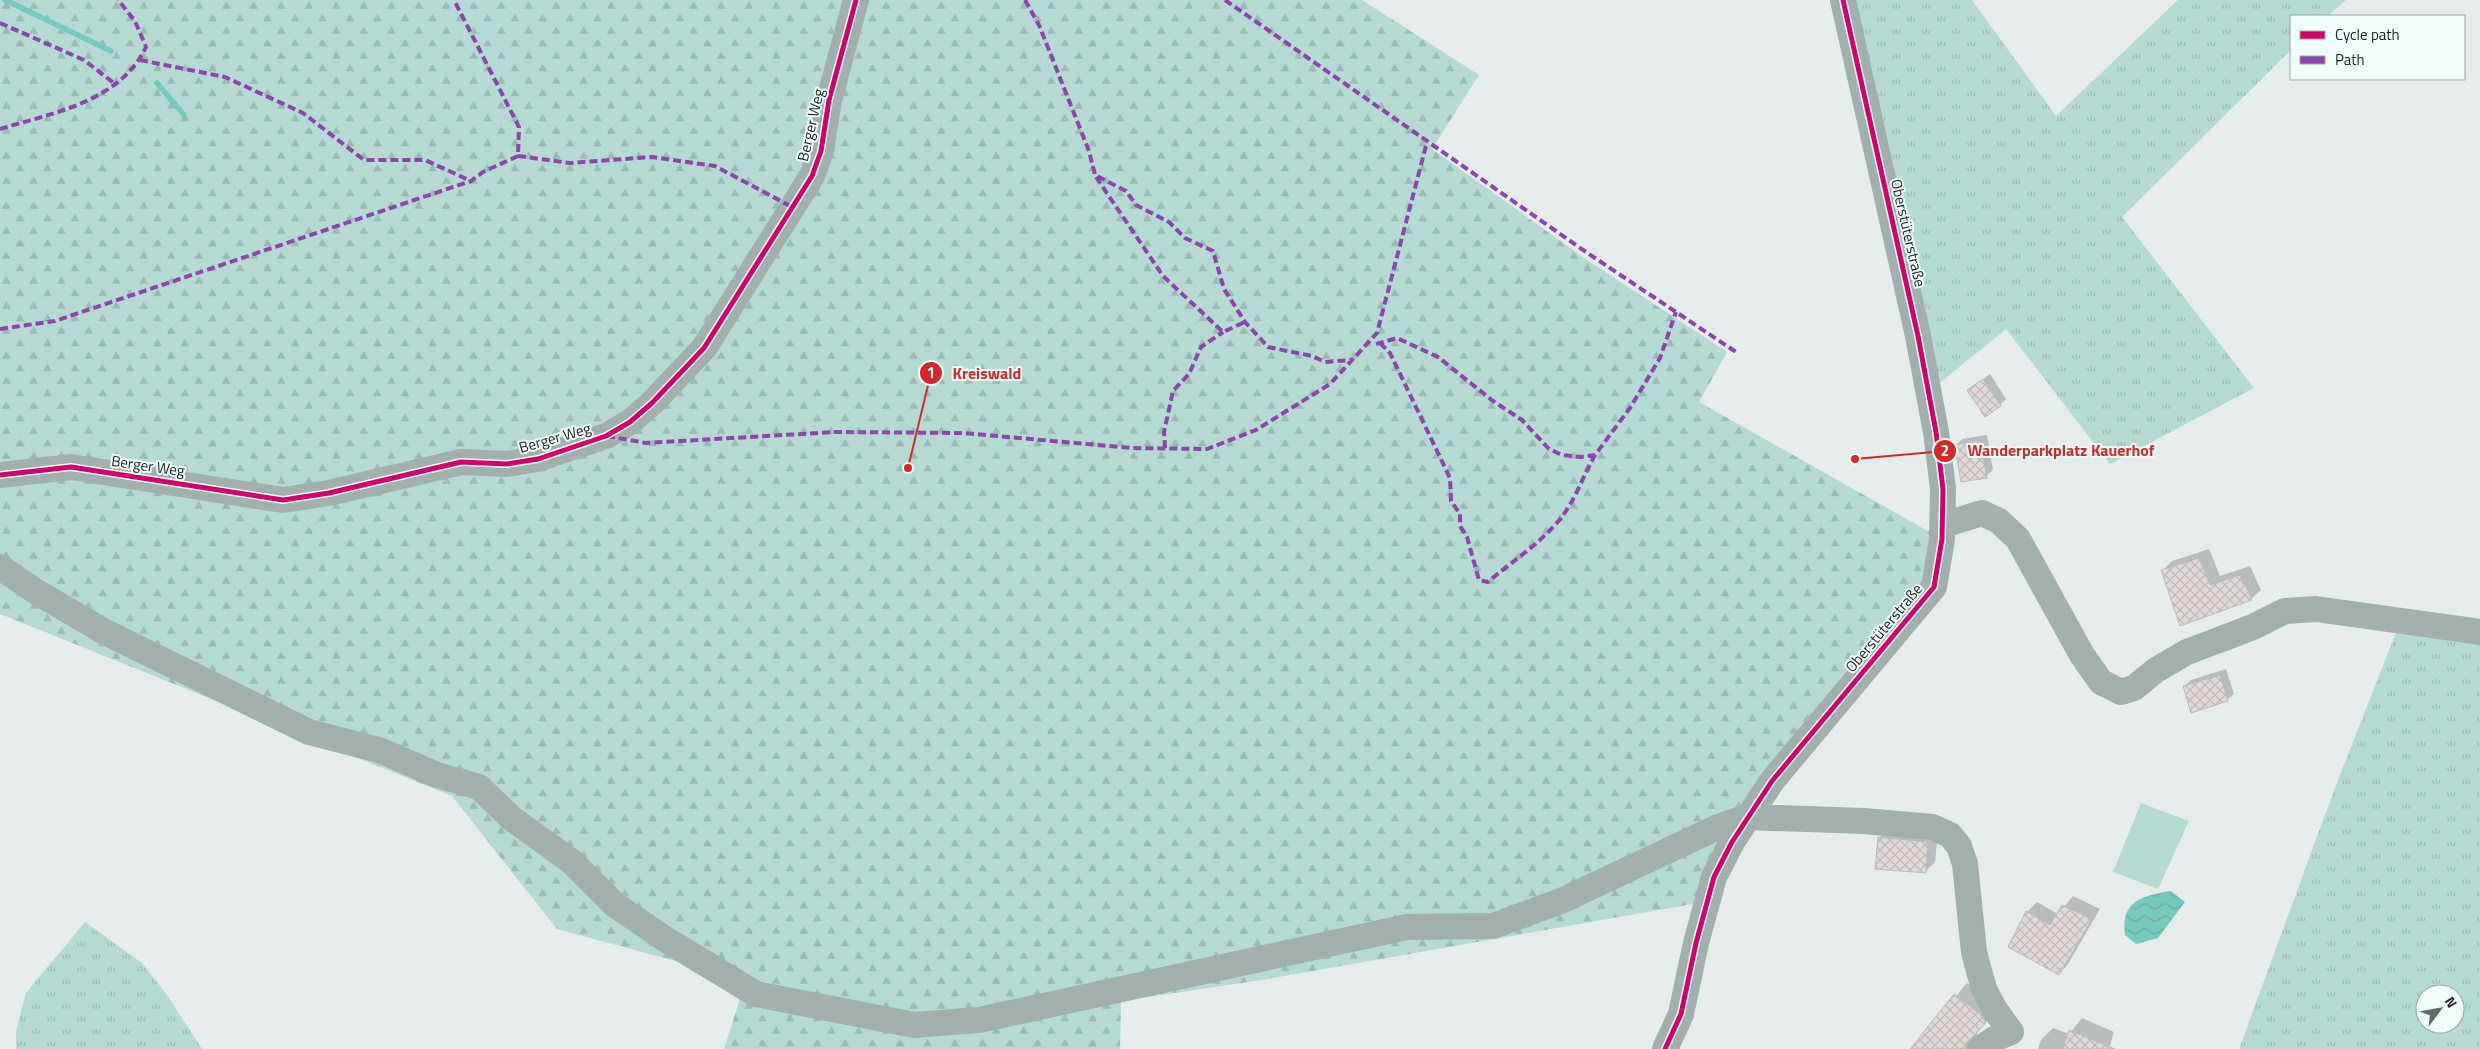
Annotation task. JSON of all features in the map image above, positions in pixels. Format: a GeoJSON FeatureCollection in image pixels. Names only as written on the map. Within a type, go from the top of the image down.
{"type":"FeatureCollection","features":[{"type":"Feature","properties":{"kind":"street","name":"Berger Weg"},"geometry":{"type":"LineString","coordinates":[[0,475],[71,467],[282,500],[329,493],[461,462],[507,464],[538,459],[606,436],[630,422],[652,403],[704,348],[812,176],[821,151],[829,100],[856,0]]}},
{"type":"Feature","properties":{"kind":"street","name":"Oberstüterstraße"},"geometry":{"type":"LineString","coordinates":[[1665,1049],[1681,1014],[1696,943],[1714,877],[1747,817],[1772,781],[1934,587],[1943,525],[1942,479],[1922,355],[1843,0]]}},
{"type":"Feature","properties":{"kind":"street"},"geometry":{"type":"LineString","coordinates":[[1943,525],[1982,513],[1999,521],[2018,539],[2082,655],[2101,682],[2121,692],[2134,688],[2156,670],[2187,652],[2253,628],[2285,611],[2316,609],[2480,632]]}},
{"type":"Feature","properties":{"kind":"street"},"geometry":{"type":"LineString","coordinates":[[0,567],[35,591],[104,631],[309,732],[379,750],[437,775],[480,787],[511,818],[572,862],[615,904],[665,939],[756,994],[914,1025],[979,1020],[1407,927],[1493,926],[1561,901],[1718,827],[1747,817],[1864,821],[1932,827],[1950,835],[1959,846],[1965,864],[1974,952],[1984,989],[1995,1010],[2011,1032],[1994,1039],[1980,1049]]}},
{"type":"Feature","properties":{"kind":"green space"},"geometry":{"type":"Polygon","coordinates":[[[0,0],[1362,0],[1479,75],[1432,149],[1587,260],[1727,352],[1699,402],[1935,535],[1930,584],[1723,841],[1693,904],[1262,980],[1121,1001],[1120,1049],[724,1049],[746,980],[557,929],[452,796],[0,614],[0,0]]]}},
{"type":"Feature","properties":{"kind":"green space"},"geometry":{"type":"Polygon","coordinates":[[[1850,0],[1972,0],[2056,116],[2178,0],[2346,0],[2329,15],[2290,15],[2290,51],[2122,217],[2254,388],[2110,464],[2006,329],[1936,386],[1850,0]]]}},
{"type":"Feature","properties":{"kind":"green space"},"geometry":{"type":"Polygon","coordinates":[[[2399,625],[2480,635],[2480,1049],[2239,1049],[2336,785],[2399,625]]]}},
{"type":"Feature","properties":{"kind":"green space"},"geometry":{"type":"Polygon","coordinates":[[[2141,803],[2189,821],[2158,889],[2113,872],[2141,803]]]}},
{"type":"Feature","properties":{"kind":"green space"},"geometry":{"type":"Polygon","coordinates":[[[85,922],[142,963],[167,995],[202,1049],[16,1049],[16,1031],[26,993],[85,922]]]}},
{"type":"Feature","properties":{"kind":"water"},"geometry":{"type":"Polygon","coordinates":[[[2171,891],[2185,902],[2158,938],[2136,944],[2125,935],[2124,924],[2130,907],[2143,898],[2171,891]]]}},
{"type":"Feature","properties":{"kind":"building"},"geometry":{"type":"Polygon","coordinates":[[[1983,379],[2001,406],[1985,417],[1967,390],[1983,379]]]}},
{"type":"Feature","properties":{"kind":"building"},"geometry":{"type":"Polygon","coordinates":[[[1980,440],[1987,478],[1961,482],[1955,445],[1980,440]]]}},
{"type":"Feature","properties":{"kind":"building"},"geometry":{"type":"Polygon","coordinates":[[[2199,558],[2210,585],[2240,575],[2252,600],[2180,626],[2161,570],[2199,558]]]}},
{"type":"Feature","properties":{"kind":"building"},"geometry":{"type":"Polygon","coordinates":[[[2220,675],[2228,701],[2191,713],[2183,686],[2220,675]]]}},
{"type":"Feature","properties":{"kind":"building"},"geometry":{"type":"Polygon","coordinates":[[[1878,837],[1928,842],[1926,873],[1875,869],[1878,837]]]}},
{"type":"Feature","properties":{"kind":"building"},"geometry":{"type":"Polygon","coordinates":[[[2062,905],[2092,919],[2059,975],[2008,947],[2026,911],[2050,925],[2062,905]]]}},
{"type":"Feature","properties":{"kind":"building"},"geometry":{"type":"Polygon","coordinates":[[[1954,994],[1980,1014],[1986,1023],[1967,1042],[1965,1049],[1910,1049],[1954,994]]]}},
{"type":"Feature","properties":{"kind":"building"},"geometry":{"type":"Polygon","coordinates":[[[2069,1030],[2115,1049],[2062,1049],[2069,1030]]]}},
{"type":"Feature","properties":{"kind":"waterway"},"geometry":{"type":"LineString","coordinates":[[5,0],[111,51]]}},
{"type":"Feature","properties":{"kind":"waterway"},"geometry":{"type":"LineString","coordinates":[[157,83],[184,115]]}},
{"type":"Feature","properties":{"kind":"marked path"},"geometry":{"type":"LineString","coordinates":[[0,129],[83,103],[120,81],[134,66],[146,47],[135,21],[118,0]]}},
{"type":"Feature","properties":{"kind":"marked path"},"geometry":{"type":"LineString","coordinates":[[0,329],[55,321],[471,181],[483,172],[518,156],[519,127],[454,0]]}},
{"type":"Feature","properties":{"kind":"marked path"},"geometry":{"type":"LineString","coordinates":[[1025,0],[1039,25],[1089,151],[1095,175],[1126,191],[1136,205],[1169,222],[1185,238],[1213,251],[1224,289],[1245,322],[1268,347],[1312,356],[1325,362],[1351,360]]}},
{"type":"Feature","properties":{"kind":"marked path"},"geometry":{"type":"LineString","coordinates":[[1225,0],[1586,252],[1736,352]]}},
{"type":"Feature","properties":{"kind":"marked path"},"geometry":{"type":"LineString","coordinates":[[0,23],[84,60],[115,84]]}},
{"type":"Feature","properties":{"kind":"marked path"},"geometry":{"type":"LineString","coordinates":[[140,60],[225,77],[303,113],[364,160],[425,160],[471,181]]}},
{"type":"Feature","properties":{"kind":"marked path"},"geometry":{"type":"LineString","coordinates":[[607,436],[646,443],[835,432],[963,433],[1132,448],[1207,449],[1256,430],[1330,384],[1377,333],[1427,142]]}},
{"type":"Feature","properties":{"kind":"marked path"},"geometry":{"type":"LineString","coordinates":[[518,156],[570,163],[652,157],[715,166],[792,207]]}},
{"type":"Feature","properties":{"kind":"marked path"},"geometry":{"type":"LineString","coordinates":[[1096,177],[1163,276],[1223,332],[1245,322]]}},
{"type":"Feature","properties":{"kind":"marked path"},"geometry":{"type":"LineString","coordinates":[[1376,344],[1397,338],[1438,357],[1493,401],[1522,420],[1549,449],[1562,455],[1581,457],[1595,455],[1630,408],[1660,358],[1676,312]]}},
{"type":"Feature","properties":{"kind":"marked path"},"geometry":{"type":"LineString","coordinates":[[1165,448],[1164,432],[1173,391],[1189,374],[1201,347],[1223,332]]}},
{"type":"Feature","properties":{"kind":"marked path"},"geometry":{"type":"LineString","coordinates":[[1380,343],[1390,353],[1450,478],[1451,501],[1460,514],[1460,526],[1467,537],[1479,580],[1488,582],[1547,534],[1567,510],[1595,455]]}},
{"type":"Feature","properties":{"kind":"cycle path"},"geometry":{"type":"LineString","coordinates":[[0,475],[71,467],[283,500],[329,493],[461,462],[507,464],[538,459],[606,436],[630,422],[652,403],[704,348],[812,176],[821,151],[829,100],[856,0]]}},
{"type":"Feature","properties":{"kind":"cycle path"},"geometry":{"type":"LineString","coordinates":[[1665,1049],[1681,1014],[1696,943],[1714,877],[1732,842],[1772,781],[1934,587],[1942,539],[1943,489],[1936,432],[1918,336],[1843,0]]}},
{"type":"Feature","properties":{"kind":"place","name":"Wanderparkplatz Kauerhof"},"geometry":{"type":"Point","coordinates":[1855,459]}},
{"type":"Feature","properties":{"kind":"place","name":"Kreiswald"},"geometry":{"type":"Point","coordinates":[908,468]}}]}
